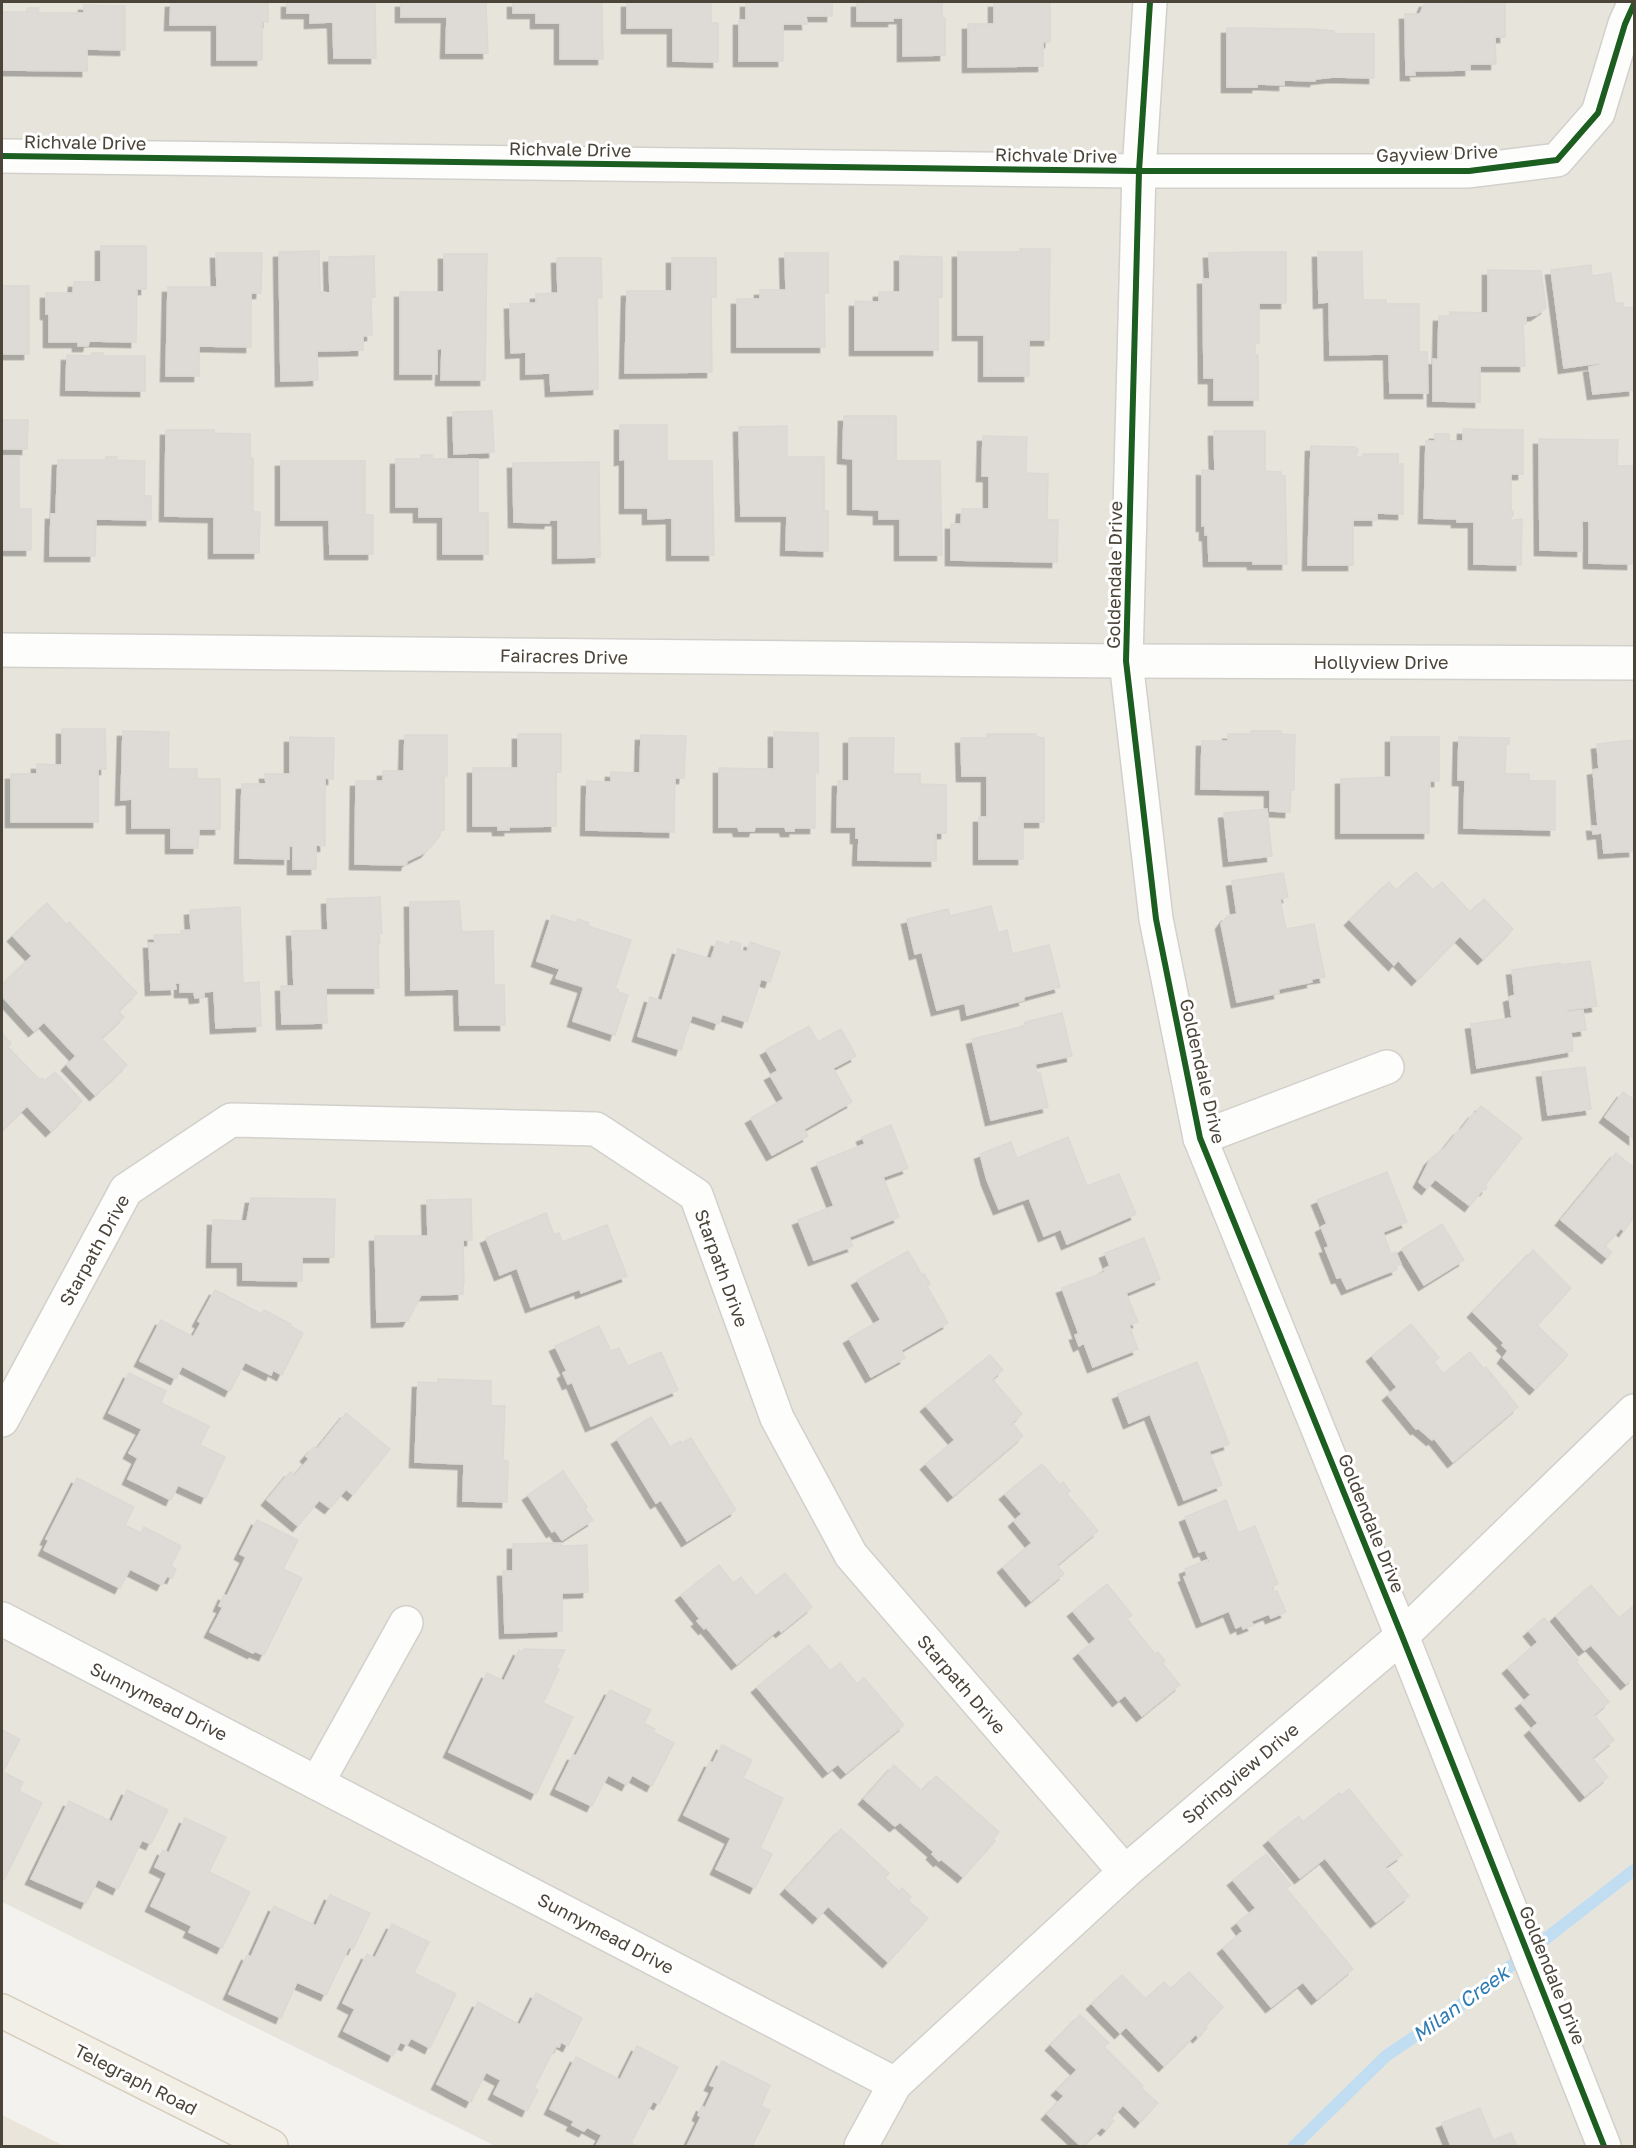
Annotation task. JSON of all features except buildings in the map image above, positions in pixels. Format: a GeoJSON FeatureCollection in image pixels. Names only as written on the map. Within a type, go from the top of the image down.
{"type":"FeatureCollection","features":[{"type":"Feature","properties":{"kind":"main road","name":"Telegraph Road"},"geometry":{"type":"LineString","coordinates":[[2,2011],[271,2146]]}},
{"type":"Feature","properties":{"kind":"street","name":"Goldendale Drive"},"geometry":{"type":"LineString","coordinates":[[1150,2],[1139,171],[1126,661],[1156,920],[1200,1138],[1402,1636],[1604,2146]]}},
{"type":"Feature","properties":{"kind":"street","name":"Gayview Drive"},"geometry":{"type":"LineString","coordinates":[[1139,171],[1469,171],[1557,160],[1598,113],[1625,24],[1635,4]]}},
{"type":"Feature","properties":{"kind":"street","name":"Richvale Drive"},"geometry":{"type":"LineString","coordinates":[[2,156],[1139,171]]}},
{"type":"Feature","properties":{"kind":"street","name":"Fairacres Drive"},"geometry":{"type":"LineString","coordinates":[[2,650],[1126,661]]}},
{"type":"Feature","properties":{"kind":"street","name":"Hollyview Drive"},"geometry":{"type":"LineString","coordinates":[[1126,661],[1635,663]]}},
{"type":"Feature","properties":{"kind":"street","name":"Goldendale Drive"},"geometry":{"type":"LineString","coordinates":[[1200,1138],[1387,1067]]}},
{"type":"Feature","properties":{"kind":"street","name":"Starpath Drive"},"geometry":{"type":"LineString","coordinates":[[2,1420],[126,1190],[231,1120],[596,1129],[696,1195],[777,1418],[851,1555],[1125,1872]]}},
{"type":"Feature","properties":{"kind":"street","name":"Springview Drive"},"geometry":{"type":"LineString","coordinates":[[861,2146],[895,2084],[1125,1872],[1402,1636],[1635,1411]]}},
{"type":"Feature","properties":{"kind":"street","name":"Sunnymead Drive"},"geometry":{"type":"LineString","coordinates":[[2,1619],[895,2084]]}},
{"type":"Feature","properties":{"kind":"street"},"geometry":{"type":"LineString","coordinates":[[316,1782],[406,1623]]}},
{"type":"Feature","properties":{"kind":"shaded area"},"geometry":{"type":"Polygon","coordinates":[[[2,2],[1634,2],[1634,2146],[495,2146],[2,1902],[2,2]]]}},
{"type":"Feature","properties":{"kind":"shaded area"},"geometry":{"type":"Polygon","coordinates":[[[2,2115],[64,2146],[2,2146],[2,2115]]]}},
{"type":"Feature","properties":{"kind":"waterway","name":"Milan Creek"},"geometry":{"type":"LineString","coordinates":[[1294,2146],[1386,2056],[1458,2007],[1634,1870]]}},
{"type":"Feature","properties":{"kind":"cycle path"},"geometry":{"type":"LineString","coordinates":[[1150,2],[1139,171],[1126,661],[1156,919],[1200,1138],[1402,1636],[1604,2146]]}},
{"type":"Feature","properties":{"kind":"cycle path"},"geometry":{"type":"LineString","coordinates":[[2,156],[1139,171],[1469,171],[1557,160],[1598,113],[1625,24],[1634,4]]}}]}
